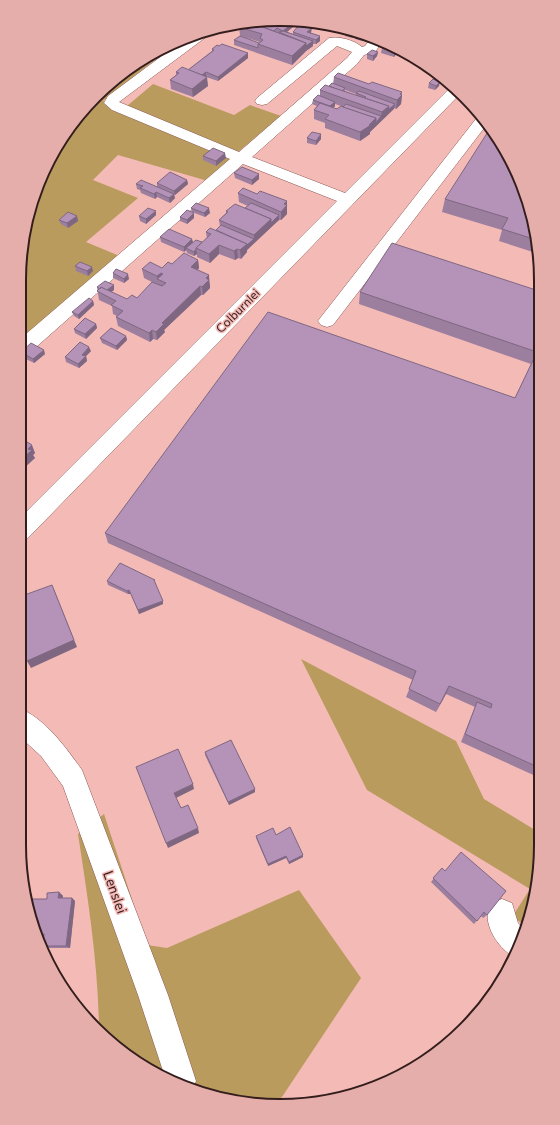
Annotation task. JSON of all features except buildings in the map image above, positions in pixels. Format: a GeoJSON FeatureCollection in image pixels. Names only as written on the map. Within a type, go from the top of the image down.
{"type":"FeatureCollection","features":[{"type":"Feature","properties":{"kind":"street"},"geometry":{"type":"LineString","coordinates":[[262,101],[334,42],[345,43],[356,48],[359,52]]}},
{"type":"Feature","properties":{"kind":"street"},"geometry":{"type":"LineString","coordinates":[[189,43],[113,98],[111,103],[116,107],[240,158],[349,200]]}},
{"type":"Feature","properties":{"kind":"street"},"geometry":{"type":"LineString","coordinates":[[26,346],[352,61],[359,52],[370,49],[374,44]]}},
{"type":"Feature","properties":{"kind":"street","name":"Colburnlei"},"geometry":{"type":"LineString","coordinates":[[26,526],[453,94]]}},
{"type":"Feature","properties":{"kind":"street"},"geometry":{"type":"LineString","coordinates":[[327,321],[480,123]]}},
{"type":"Feature","properties":{"kind":"street","name":"Lenslei"},"geometry":{"type":"LineString","coordinates":[[26,726],[50,747],[73,779],[153,995],[180,1079]]}},
{"type":"Feature","properties":{"kind":"street"},"geometry":{"type":"LineString","coordinates":[[502,913],[505,930],[516,941]]}},
{"type":"Feature","properties":{"kind":"shaded area"},"geometry":{"type":"Polygon","coordinates":[[[158,57],[103,101],[118,112],[232,159],[208,181],[118,155],[93,180],[138,198],[86,242],[122,257],[26,338],[26,280],[28,247],[39,198],[52,168],[78,125],[100,100],[125,78],[158,57]]]}},
{"type":"Feature","properties":{"kind":"shaded area"},"geometry":{"type":"Polygon","coordinates":[[[153,84],[234,115],[250,105],[281,116],[238,152],[127,106],[153,84]]]}},
{"type":"Feature","properties":{"kind":"shaded area"},"geometry":{"type":"Polygon","coordinates":[[[301,659],[456,741],[484,799],[534,829],[532,878],[529,895],[522,923],[512,917],[530,889],[367,790],[301,659]]]}},
{"type":"Feature","properties":{"kind":"shaded area"},"geometry":{"type":"Polygon","coordinates":[[[104,814],[147,945],[167,948],[299,890],[361,978],[281,1099],[247,1097],[230,1094],[198,1086],[183,1080],[153,1065],[125,1047],[99,1024],[95,955],[78,834],[104,814]]]}}]}
